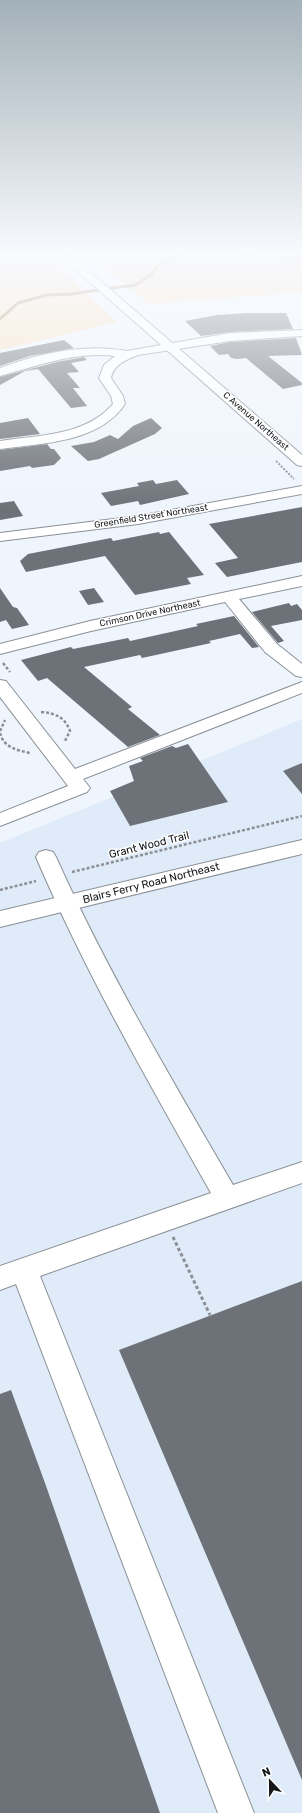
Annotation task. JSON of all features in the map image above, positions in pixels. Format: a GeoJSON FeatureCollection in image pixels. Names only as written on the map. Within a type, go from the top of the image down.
{"type":"FeatureCollection","features":[{"type":"Feature","properties":{"kind":"main road","name":"C Avenue Northeast"},"geometry":{"type":"LineString","coordinates":[[165,341],[302,462]]}},
{"type":"Feature","properties":{"kind":"main road","name":"Blairs Ferry Road Northeast"},"geometry":{"type":"LineString","coordinates":[[0,919],[302,847]]}},
{"type":"Feature","properties":{"kind":"street"},"geometry":{"type":"LineString","coordinates":[[0,445],[73,433],[103,421],[114,412],[119,404],[117,396],[105,378],[109,366],[136,352],[203,341]]}},
{"type":"Feature","properties":{"kind":"street"},"geometry":{"type":"LineString","coordinates":[[0,372],[23,364],[81,353],[108,351],[128,356]]}},
{"type":"Feature","properties":{"kind":"street","name":"Greenfield Street Northeast"},"geometry":{"type":"LineString","coordinates":[[0,537],[138,520],[302,490]]}},
{"type":"Feature","properties":{"kind":"street","name":"Crimson Drive Northeast"},"geometry":{"type":"LineString","coordinates":[[0,649],[90,626],[302,581]]}},
{"type":"Feature","properties":{"kind":"street"},"geometry":{"type":"LineString","coordinates":[[229,597],[271,648],[302,672]]}},
{"type":"Feature","properties":{"kind":"street"},"geometry":{"type":"LineString","coordinates":[[0,820],[80,788],[35,731],[7,681]]}},
{"type":"Feature","properties":{"kind":"street"},"geometry":{"type":"LineString","coordinates":[[71,777],[302,687]]}},
{"type":"Feature","properties":{"kind":"street"},"geometry":{"type":"LineString","coordinates":[[46,856],[67,904],[112,993],[227,1198]]}},
{"type":"Feature","properties":{"kind":"street"},"geometry":{"type":"LineString","coordinates":[[236,1813],[12,1274],[302,1172]]}},
{"type":"Feature","properties":{"kind":"path"},"geometry":{"type":"LineString","coordinates":[[0,660],[7,681]]}},
{"type":"Feature","properties":{"kind":"path"},"geometry":{"type":"LineString","coordinates":[[37,706],[41,712],[56,714],[66,721],[70,731],[64,741],[68,746]]}},
{"type":"Feature","properties":{"kind":"path"},"geometry":{"type":"LineString","coordinates":[[3,717],[6,721],[0,732],[3,741],[14,750],[30,753],[34,758]]}},
{"type":"Feature","properties":{"kind":"path","name":"Grant Wood Trail"},"geometry":{"type":"LineString","coordinates":[[0,890],[302,816]]}},
{"type":"Feature","properties":{"kind":"path"},"geometry":{"type":"LineString","coordinates":[[165,1221],[210,1315]]}},
{"type":"Feature","properties":{"kind":"shaded area"},"geometry":{"type":"Polygon","coordinates":[[[0,341],[39,341],[0,350],[0,341]]]}},
{"type":"Feature","properties":{"kind":"shaded area"},"geometry":{"type":"Polygon","coordinates":[[[302,719],[302,1813],[0,1813],[0,843],[302,719]]]}},
{"type":"Feature","properties":{"kind":"building"},"geometry":{"type":"Polygon","coordinates":[[[61,341],[65,341],[74,348],[30,356],[0,366],[0,353],[61,341]]]}},
{"type":"Feature","properties":{"kind":"building"},"geometry":{"type":"Polygon","coordinates":[[[297,341],[302,355],[268,356],[302,383],[302,385],[283,389],[246,358],[231,358],[228,354],[219,355],[210,346],[230,342],[297,341]]]}},
{"type":"Feature","properties":{"kind":"building"},"geometry":{"type":"Polygon","coordinates":[[[84,357],[87,360],[71,363],[79,372],[67,373],[80,388],[73,388],[87,406],[71,408],[38,369],[25,371],[0,385],[0,377],[57,362],[84,357]]]}},
{"type":"Feature","properties":{"kind":"building"},"geometry":{"type":"Polygon","coordinates":[[[28,418],[40,434],[0,439],[0,423],[28,418]]]}},
{"type":"Feature","properties":{"kind":"building"},"geometry":{"type":"Polygon","coordinates":[[[151,418],[162,428],[155,434],[99,459],[88,461],[71,446],[94,442],[110,435],[118,439],[133,426],[151,418]]]}},
{"type":"Feature","properties":{"kind":"building"},"geometry":{"type":"Polygon","coordinates":[[[47,444],[51,449],[54,449],[61,458],[54,465],[32,468],[30,466],[0,471],[0,450],[47,444]]]}},
{"type":"Feature","properties":{"kind":"building"},"geometry":{"type":"Polygon","coordinates":[[[153,480],[156,484],[177,480],[189,494],[140,505],[138,501],[111,506],[101,493],[139,486],[137,483],[153,480]]]}},
{"type":"Feature","properties":{"kind":"building"},"geometry":{"type":"Polygon","coordinates":[[[14,501],[23,516],[0,520],[0,503],[14,501]]]}},
{"type":"Feature","properties":{"kind":"building"},"geometry":{"type":"Polygon","coordinates":[[[302,507],[302,562],[227,577],[215,563],[238,558],[209,524],[302,507]]]}},
{"type":"Feature","properties":{"kind":"building"},"geometry":{"type":"Polygon","coordinates":[[[159,532],[160,534],[169,532],[204,575],[187,578],[191,584],[135,595],[105,556],[26,572],[20,561],[28,554],[111,538],[113,541],[159,532]]]}},
{"type":"Feature","properties":{"kind":"building"},"geometry":{"type":"Polygon","coordinates":[[[0,588],[13,607],[17,608],[29,625],[12,629],[6,620],[0,622],[0,588]]]}},
{"type":"Feature","properties":{"kind":"building"},"geometry":{"type":"Polygon","coordinates":[[[94,588],[104,602],[88,605],[79,591],[94,588]]]}},
{"type":"Feature","properties":{"kind":"building"},"geometry":{"type":"Polygon","coordinates":[[[289,603],[291,606],[297,604],[302,610],[302,620],[271,626],[284,641],[278,643],[252,612],[289,603]]]}},
{"type":"Feature","properties":{"kind":"building"},"geometry":{"type":"Polygon","coordinates":[[[234,616],[259,647],[252,648],[240,634],[209,641],[211,643],[142,658],[140,655],[84,667],[132,707],[128,709],[160,735],[128,747],[47,678],[38,681],[21,660],[71,647],[73,649],[128,638],[130,641],[198,626],[196,624],[234,616]]]}},
{"type":"Feature","properties":{"kind":"building"},"geometry":{"type":"Polygon","coordinates":[[[188,744],[228,802],[130,826],[110,791],[134,781],[129,766],[143,761],[140,758],[172,746],[176,748],[188,744]]]}},
{"type":"Feature","properties":{"kind":"building"},"geometry":{"type":"Polygon","coordinates":[[[302,763],[302,794],[283,771],[302,763]]]}},
{"type":"Feature","properties":{"kind":"building"},"geometry":{"type":"Polygon","coordinates":[[[302,1281],[302,1780],[119,1350],[302,1281]]]}},
{"type":"Feature","properties":{"kind":"building"},"geometry":{"type":"Polygon","coordinates":[[[11,1390],[160,1813],[0,1813],[0,1394],[11,1390]]]}}]}
